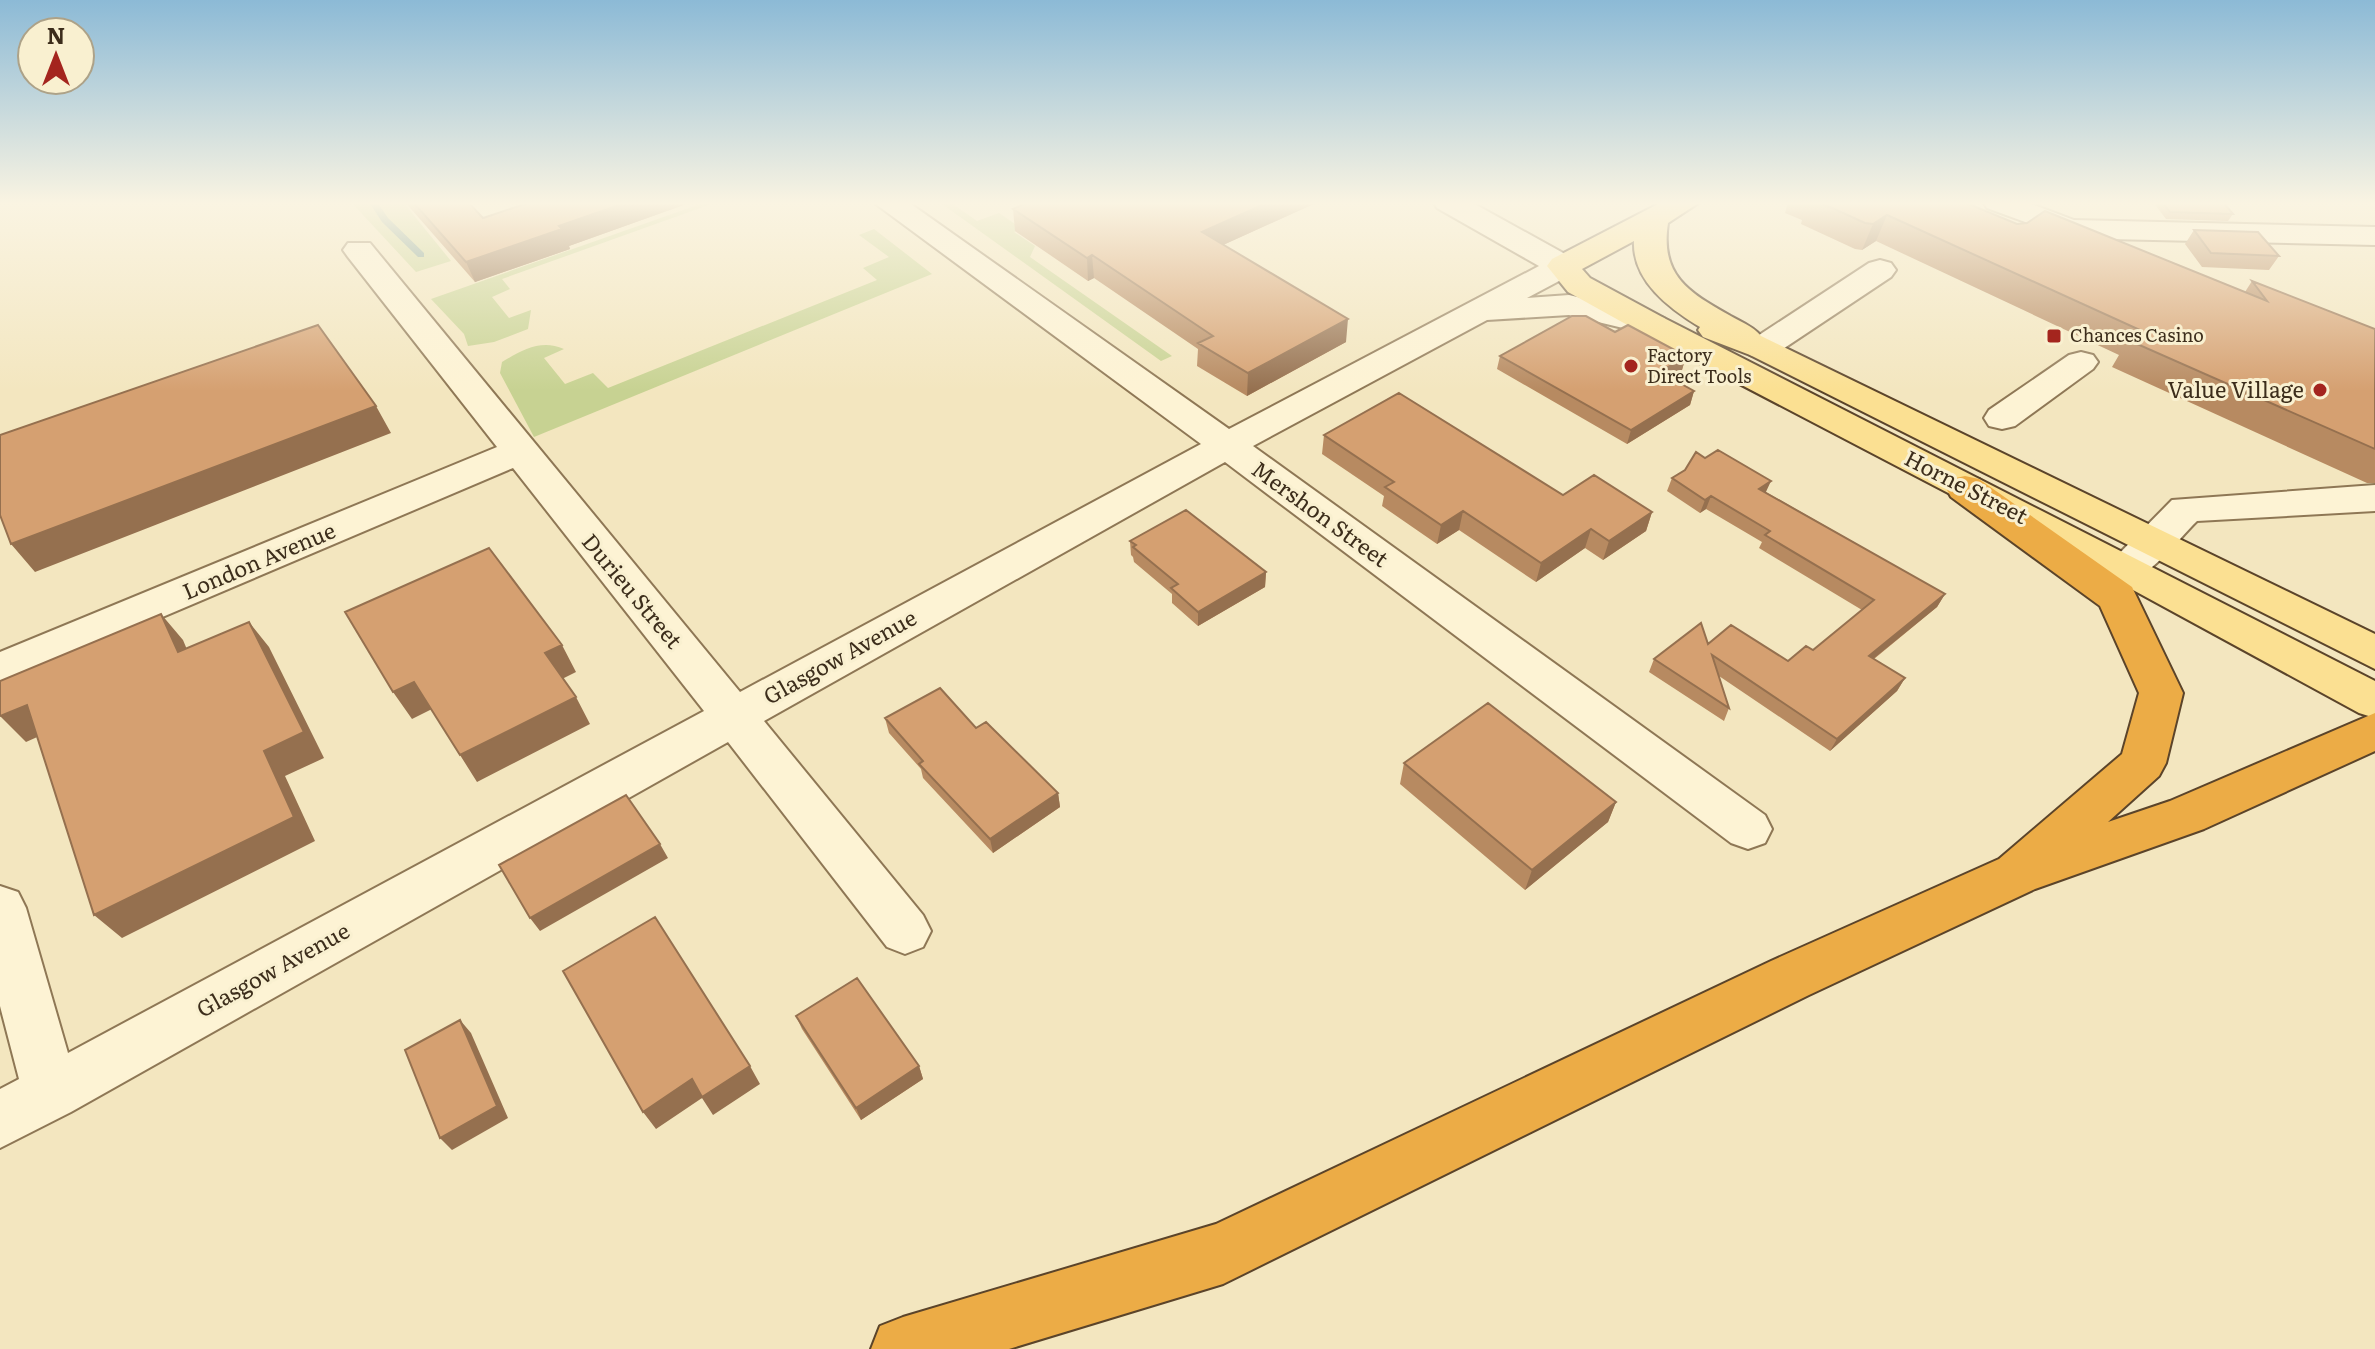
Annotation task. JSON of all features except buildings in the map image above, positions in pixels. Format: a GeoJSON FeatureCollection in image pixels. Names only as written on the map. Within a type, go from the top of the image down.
{"type":"FeatureCollection","features":[{"type":"Feature","properties":{"kind":"highway"},"geometry":{"type":"LineString","coordinates":[[1965,488],[2117,597],[2161,693],[2143,763],[2017,874]]}},
{"type":"Feature","properties":{"kind":"highway"},"geometry":{"type":"LineString","coordinates":[[903,1349],[1223,1253],[1790,978],[2017,874],[2187,815],[2375,731]]}},
{"type":"Feature","properties":{"kind":"main road"},"geometry":{"type":"LineString","coordinates":[[1654,265],[1676,296],[1762,348]]}},
{"type":"Feature","properties":{"kind":"main road","name":"Horne Street"},"geometry":{"type":"LineString","coordinates":[[1563,266],[1579,285],[1965,488],[2139,554],[2375,653]]}},
{"type":"Feature","properties":{"kind":"main road","name":"Horne Street"},"geometry":{"type":"LineString","coordinates":[[1563,266],[1599,274],[1673,315],[1762,348],[2139,554],[2375,701]]}},
{"type":"Feature","properties":{"kind":"street","name":"Durieu Street"},"geometry":{"type":"LineString","coordinates":[[371,265],[517,452],[734,715],[905,931]]}},
{"type":"Feature","properties":{"kind":"street","name":"Mershon Street"},"geometry":{"type":"LineString","coordinates":[[976,265],[1227,445],[1748,829]]}},
{"type":"Feature","properties":{"kind":"street","name":"Glasgow Avenue"},"geometry":{"type":"LineString","coordinates":[[0,1120],[1227,445],[1563,266]]}},
{"type":"Feature","properties":{"kind":"street"},"geometry":{"type":"LineString","coordinates":[[1762,348],[1840,293],[1880,270]]}},
{"type":"Feature","properties":{"kind":"street"},"geometry":{"type":"LineString","coordinates":[[1478,313],[1569,305],[1652,325]]}},
{"type":"Feature","properties":{"kind":"street"},"geometry":{"type":"LineString","coordinates":[[2002,418],[2081,362]]}},
{"type":"Feature","properties":{"kind":"street","name":"London Avenue"},"geometry":{"type":"LineString","coordinates":[[0,670],[517,452]]}},
{"type":"Feature","properties":{"kind":"street"},"geometry":{"type":"LineString","coordinates":[[2139,554],[2186,509],[2375,498]]}},
{"type":"Feature","properties":{"kind":"street"},"geometry":{"type":"LineString","coordinates":[[0,908],[51,1093]]}},
{"type":"Feature","properties":{"kind":"green space"},"geometry":{"type":"Polygon","coordinates":[[[409,265],[438,265],[416,272],[409,265]]]}},
{"type":"Feature","properties":{"kind":"green space"},"geometry":{"type":"Polygon","coordinates":[[[528,265],[541,265],[502,279],[510,289],[492,297],[509,318],[531,310],[528,329],[494,342],[468,346],[464,334],[431,299],[528,265]]]}},
{"type":"Feature","properties":{"kind":"green space"},"geometry":{"type":"Polygon","coordinates":[[[870,265],[920,265],[932,274],[534,437],[500,373],[502,362],[517,354],[532,347],[556,346],[564,349],[544,358],[565,384],[593,373],[608,388],[877,280],[863,268],[870,265]]]}},
{"type":"Feature","properties":{"kind":"green space"},"geometry":{"type":"Polygon","coordinates":[[[1027,265],[1041,265],[1172,356],[1161,361],[1027,265]]]}},
{"type":"Feature","properties":{"kind":"place","name":"Chances Casino"},"geometry":{"type":"Point","coordinates":[2054,336]}},
{"type":"Feature","properties":{"kind":"place","name":"Factory Direct Tools"},"geometry":{"type":"Point","coordinates":[1631,366]}},
{"type":"Feature","properties":{"kind":"place","name":"Value Village"},"geometry":{"type":"Point","coordinates":[2320,390]}}]}
